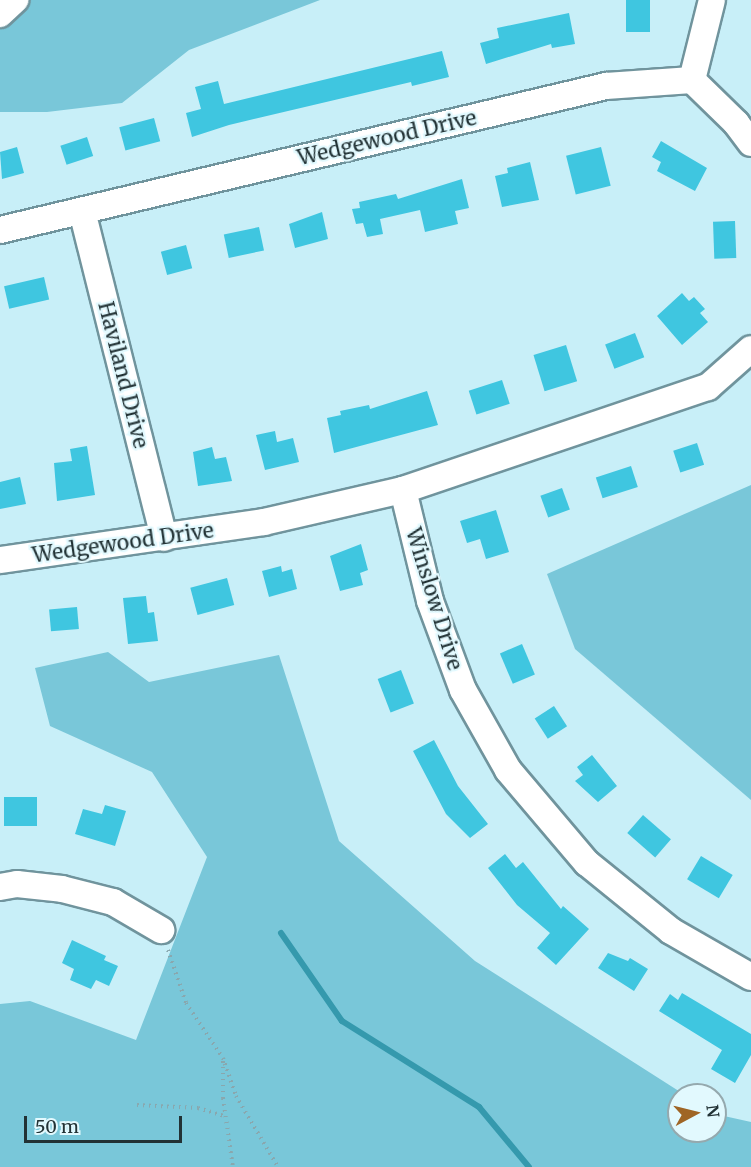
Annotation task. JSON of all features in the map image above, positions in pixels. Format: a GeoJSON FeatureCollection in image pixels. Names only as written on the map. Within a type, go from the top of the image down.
{"type":"FeatureCollection","features":[{"type":"Feature","properties":{"kind":"street"},"geometry":{"type":"LineString","coordinates":[[0,14],[15,0]]}},
{"type":"Feature","properties":{"kind":"street"},"geometry":{"type":"LineString","coordinates":[[712,0],[692,80],[736,123],[751,142]]}},
{"type":"Feature","properties":{"kind":"street","name":"Wedgewood Drive"},"geometry":{"type":"LineString","coordinates":[[0,230],[606,86],[692,80]]}},
{"type":"Feature","properties":{"kind":"street","name":"Haviland Drive"},"geometry":{"type":"LineString","coordinates":[[82,211],[164,538]]}},
{"type":"Feature","properties":{"kind":"street","name":"Wedgewood Drive"},"geometry":{"type":"LineString","coordinates":[[0,560],[264,522],[403,490],[708,387],[751,349]]}},
{"type":"Feature","properties":{"kind":"street","name":"Winslow Drive"},"geometry":{"type":"LineString","coordinates":[[403,490],[430,601],[463,690],[508,770],[586,863],[671,931],[751,977]]}},
{"type":"Feature","properties":{"kind":"street"},"geometry":{"type":"LineString","coordinates":[[0,887],[17,884],[62,889],[113,902],[161,930]]}},
{"type":"Feature","properties":{"kind":"path"},"geometry":{"type":"LineString","coordinates":[[161,930],[186,1003],[223,1058],[236,1096],[278,1167]]}},
{"type":"Feature","properties":{"kind":"path"},"geometry":{"type":"LineString","coordinates":[[223,1058],[224,1116],[233,1167]]}},
{"type":"Feature","properties":{"kind":"path"},"geometry":{"type":"LineString","coordinates":[[137,1105],[198,1108],[224,1116]]}},
{"type":"Feature","properties":{"kind":"shaded area"},"geometry":{"type":"Polygon","coordinates":[[[15,0],[320,0],[189,50],[122,103],[47,112],[0,112],[0,14],[15,0]]]}},
{"type":"Feature","properties":{"kind":"shaded area"},"geometry":{"type":"Polygon","coordinates":[[[751,485],[751,800],[575,649],[547,574],[751,485]]]}},
{"type":"Feature","properties":{"kind":"shaded area"},"geometry":{"type":"Polygon","coordinates":[[[108,652],[149,682],[279,655],[339,841],[475,961],[667,1084],[667,1143],[727,1143],[727,1117],[751,1122],[751,1167],[0,1167],[0,1004],[30,1001],[136,1040],[207,857],[152,772],[50,726],[35,668],[108,652]]]}},
{"type":"Feature","properties":{"kind":"building"},"geometry":{"type":"Polygon","coordinates":[[[626,0],[650,0],[650,32],[626,32],[626,0]]]}},
{"type":"Feature","properties":{"kind":"building"},"geometry":{"type":"Polygon","coordinates":[[[569,13],[575,44],[552,48],[551,44],[486,64],[480,43],[499,38],[497,28],[569,13]]]}},
{"type":"Feature","properties":{"kind":"building"},"geometry":{"type":"Polygon","coordinates":[[[442,51],[449,77],[412,86],[411,82],[229,125],[192,137],[186,113],[201,109],[195,87],[218,81],[224,104],[442,51]]]}},
{"type":"Feature","properties":{"kind":"building"},"geometry":{"type":"Polygon","coordinates":[[[154,118],[160,141],[125,150],[119,127],[154,118]]]}},
{"type":"Feature","properties":{"kind":"building"},"geometry":{"type":"Polygon","coordinates":[[[87,137],[93,156],[67,165],[60,146],[87,137]]]}},
{"type":"Feature","properties":{"kind":"building"},"geometry":{"type":"Polygon","coordinates":[[[661,141],[707,168],[695,191],[657,171],[661,162],[652,157],[661,141]]]}},
{"type":"Feature","properties":{"kind":"building"},"geometry":{"type":"Polygon","coordinates":[[[17,147],[24,173],[2,179],[0,152],[17,147]]]}},
{"type":"Feature","properties":{"kind":"building"},"geometry":{"type":"Polygon","coordinates":[[[601,147],[611,186],[576,195],[566,156],[601,147]]]}},
{"type":"Feature","properties":{"kind":"building"},"geometry":{"type":"Polygon","coordinates":[[[530,162],[539,200],[502,207],[495,176],[508,173],[507,168],[530,162]]]}},
{"type":"Feature","properties":{"kind":"building"},"geometry":{"type":"Polygon","coordinates":[[[462,179],[469,208],[455,211],[458,224],[425,232],[420,210],[380,219],[383,234],[367,237],[363,223],[356,224],[352,209],[360,208],[359,202],[396,194],[398,199],[462,179]]]}},
{"type":"Feature","properties":{"kind":"building"},"geometry":{"type":"Polygon","coordinates":[[[322,212],[328,239],[295,248],[289,224],[322,212]]]}},
{"type":"Feature","properties":{"kind":"building"},"geometry":{"type":"Polygon","coordinates":[[[735,221],[736,258],[714,259],[713,222],[735,221]]]}},
{"type":"Feature","properties":{"kind":"building"},"geometry":{"type":"Polygon","coordinates":[[[259,227],[264,250],[229,258],[224,234],[259,227]]]}},
{"type":"Feature","properties":{"kind":"building"},"geometry":{"type":"Polygon","coordinates":[[[186,245],[192,268],[167,275],[161,252],[186,245]]]}},
{"type":"Feature","properties":{"kind":"building"},"geometry":{"type":"Polygon","coordinates":[[[44,277],[49,299],[9,309],[4,286],[44,277]]]}},
{"type":"Feature","properties":{"kind":"building"},"geometry":{"type":"Polygon","coordinates":[[[682,293],[689,301],[694,297],[705,309],[700,313],[708,322],[682,345],[657,316],[682,293]]]}},
{"type":"Feature","properties":{"kind":"building"},"geometry":{"type":"Polygon","coordinates":[[[635,333],[644,357],[614,369],[605,344],[635,333]]]}},
{"type":"Feature","properties":{"kind":"building"},"geometry":{"type":"Polygon","coordinates":[[[566,345],[577,381],[545,391],[533,355],[566,345]]]}},
{"type":"Feature","properties":{"kind":"building"},"geometry":{"type":"Polygon","coordinates":[[[502,380],[510,404],[476,415],[469,391],[502,380]]]}},
{"type":"Feature","properties":{"kind":"building"},"geometry":{"type":"Polygon","coordinates":[[[427,391],[438,425],[334,453],[327,418],[341,415],[340,411],[369,405],[370,409],[427,391]]]}},
{"type":"Feature","properties":{"kind":"building"},"geometry":{"type":"Polygon","coordinates":[[[275,431],[277,442],[293,438],[299,462],[265,470],[256,435],[275,431]]]}},
{"type":"Feature","properties":{"kind":"building"},"geometry":{"type":"Polygon","coordinates":[[[697,443],[704,465],[680,473],[673,451],[697,443]]]}},
{"type":"Feature","properties":{"kind":"building"},"geometry":{"type":"Polygon","coordinates":[[[87,446],[95,495],[57,501],[54,463],[72,461],[70,449],[87,446]]]}},
{"type":"Feature","properties":{"kind":"building"},"geometry":{"type":"Polygon","coordinates":[[[212,447],[215,459],[226,457],[232,481],[198,486],[193,452],[212,447]]]}},
{"type":"Feature","properties":{"kind":"building"},"geometry":{"type":"Polygon","coordinates":[[[631,466],[638,487],[603,498],[596,477],[631,466]]]}},
{"type":"Feature","properties":{"kind":"building"},"geometry":{"type":"Polygon","coordinates":[[[20,477],[26,504],[0,509],[0,482],[20,477]]]}},
{"type":"Feature","properties":{"kind":"building"},"geometry":{"type":"Polygon","coordinates":[[[562,488],[570,510],[548,517],[540,496],[562,488]]]}},
{"type":"Feature","properties":{"kind":"building"},"geometry":{"type":"Polygon","coordinates":[[[496,510],[509,552],[486,559],[480,539],[467,543],[460,521],[496,510]]]}},
{"type":"Feature","properties":{"kind":"building"},"geometry":{"type":"Polygon","coordinates":[[[361,544],[368,570],[360,573],[363,585],[340,591],[330,556],[361,544]]]}},
{"type":"Feature","properties":{"kind":"building"},"geometry":{"type":"Polygon","coordinates":[[[281,566],[282,572],[292,569],[297,589],[269,597],[262,571],[281,566]]]}},
{"type":"Feature","properties":{"kind":"building"},"geometry":{"type":"Polygon","coordinates":[[[227,578],[234,605],[198,615],[190,588],[227,578]]]}},
{"type":"Feature","properties":{"kind":"building"},"geometry":{"type":"Polygon","coordinates":[[[146,596],[148,613],[154,612],[158,641],[128,644],[123,598],[146,596]]]}},
{"type":"Feature","properties":{"kind":"building"},"geometry":{"type":"Polygon","coordinates":[[[77,607],[79,629],[51,631],[49,609],[77,607]]]}},
{"type":"Feature","properties":{"kind":"building"},"geometry":{"type":"Polygon","coordinates":[[[522,644],[535,674],[513,684],[500,653],[522,644]]]}},
{"type":"Feature","properties":{"kind":"building"},"geometry":{"type":"Polygon","coordinates":[[[401,670],[414,704],[391,713],[378,679],[401,670]]]}},
{"type":"Feature","properties":{"kind":"building"},"geometry":{"type":"Polygon","coordinates":[[[554,706],[567,726],[548,739],[535,719],[554,706]]]}},
{"type":"Feature","properties":{"kind":"building"},"geometry":{"type":"Polygon","coordinates":[[[434,740],[458,786],[488,824],[470,838],[446,814],[413,751],[434,740]]]}},
{"type":"Feature","properties":{"kind":"building"},"geometry":{"type":"Polygon","coordinates":[[[592,755],[617,786],[598,802],[575,781],[583,775],[577,767],[592,755]]]}},
{"type":"Feature","properties":{"kind":"building"},"geometry":{"type":"Polygon","coordinates":[[[4,797],[37,797],[37,826],[4,826],[4,797]]]}},
{"type":"Feature","properties":{"kind":"building"},"geometry":{"type":"Polygon","coordinates":[[[105,805],[126,811],[115,846],[75,834],[83,809],[102,814],[105,805]]]}},
{"type":"Feature","properties":{"kind":"building"},"geometry":{"type":"Polygon","coordinates":[[[643,815],[671,839],[655,857],[627,833],[643,815]]]}},
{"type":"Feature","properties":{"kind":"building"},"geometry":{"type":"Polygon","coordinates":[[[505,854],[516,868],[523,862],[561,909],[563,906],[589,929],[556,965],[537,948],[550,933],[517,905],[488,868],[505,854]]]}},
{"type":"Feature","properties":{"kind":"building"},"geometry":{"type":"Polygon","coordinates":[[[701,856],[733,875],[719,898],[687,879],[701,856]]]}},
{"type":"Feature","properties":{"kind":"building"},"geometry":{"type":"Polygon","coordinates":[[[72,940],[106,956],[104,960],[118,966],[109,986],[96,980],[91,989],[70,980],[74,969],[62,963],[72,940]]]}},
{"type":"Feature","properties":{"kind":"building"},"geometry":{"type":"Polygon","coordinates":[[[608,953],[628,961],[630,958],[648,969],[634,991],[598,968],[608,953]]]}},
{"type":"Feature","properties":{"kind":"building"},"geometry":{"type":"Polygon","coordinates":[[[682,993],[751,1034],[751,1055],[735,1083],[711,1069],[722,1050],[659,1011],[670,994],[678,1000],[682,993]]]}},
{"type":"Feature","properties":{"kind":"waterway"},"geometry":{"type":"LineString","coordinates":[[281,933],[342,1021],[479,1107],[529,1167]]}}]}
